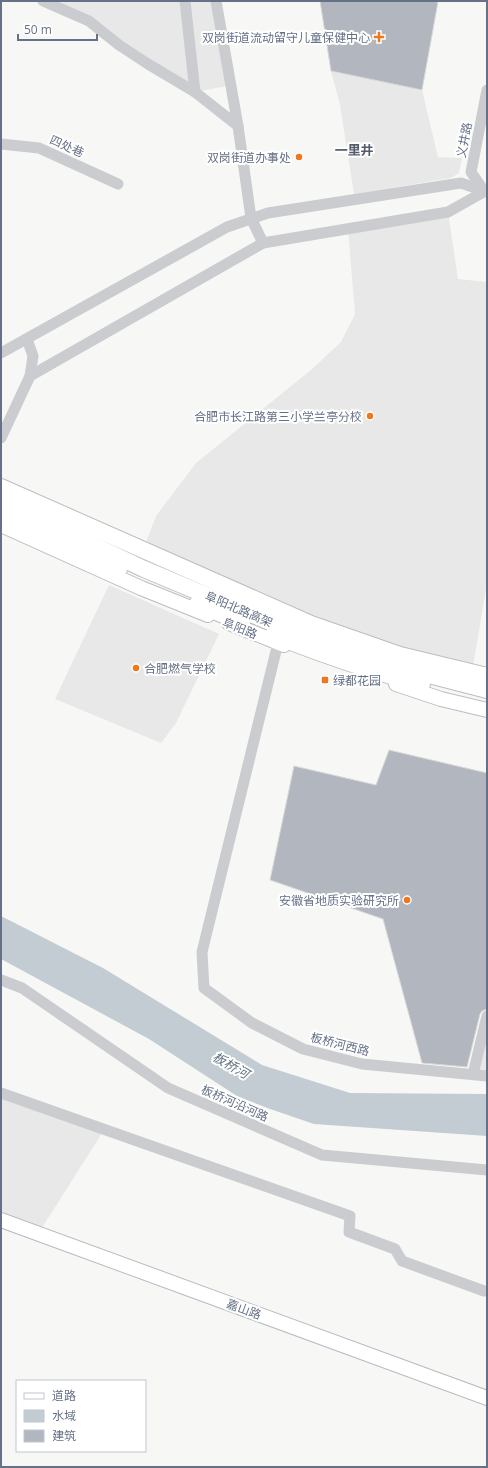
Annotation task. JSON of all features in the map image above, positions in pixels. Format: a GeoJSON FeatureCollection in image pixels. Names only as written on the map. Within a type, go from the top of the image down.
{"type":"FeatureCollection","features":[{"type":"Feature","properties":{"kind":"highway"},"geometry":{"type":"LineString","coordinates":[[1,487],[311,624],[400,654],[487,676]]}},
{"type":"Feature","properties":{"kind":"highway","name":"阜阳北路高架"},"geometry":{"type":"LineString","coordinates":[[1,501],[144,569],[282,628],[398,667],[487,690]]}},
{"type":"Feature","properties":{"kind":"highway","name":"阜阳北路高架"},"geometry":{"type":"LineString","coordinates":[[1,515],[220,614],[304,647],[398,679],[487,700]]}},
{"type":"Feature","properties":{"kind":"main road","name":"阜阳路"},"geometry":{"type":"LineString","coordinates":[[1,525],[141,588],[317,659],[433,697],[487,710]]}},
{"type":"Feature","properties":{"kind":"main road","name":"嘉山路"},"geometry":{"type":"LineString","coordinates":[[1,1220],[487,1398]]}},
{"type":"Feature","properties":{"kind":"street"},"geometry":{"type":"LineString","coordinates":[[43,1],[89,20],[119,45],[195,92],[238,126]]}},
{"type":"Feature","properties":{"kind":"street"},"geometry":{"type":"LineString","coordinates":[[185,1],[195,92]]}},
{"type":"Feature","properties":{"kind":"street"},"geometry":{"type":"LineString","coordinates":[[216,1],[238,126],[251,218],[263,243]]}},
{"type":"Feature","properties":{"kind":"street","name":"义井路"},"geometry":{"type":"LineString","coordinates":[[486,191],[471,172],[487,90]]}},
{"type":"Feature","properties":{"kind":"street","name":"四处巷"},"geometry":{"type":"LineString","coordinates":[[1,144],[39,148],[118,184]]}},
{"type":"Feature","properties":{"kind":"street"},"geometry":{"type":"LineString","coordinates":[[1,353],[226,227],[251,218],[268,213],[461,183],[486,191]]}},
{"type":"Feature","properties":{"kind":"street"},"geometry":{"type":"LineString","coordinates":[[30,376],[263,243],[448,212],[486,191]]}},
{"type":"Feature","properties":{"kind":"street"},"geometry":{"type":"LineString","coordinates":[[1,438],[30,376],[34,356],[26,339]]}},
{"type":"Feature","properties":{"kind":"street","name":"板桥河西路"},"geometry":{"type":"LineString","coordinates":[[278,643],[202,952],[204,988],[252,1023],[303,1049],[362,1064],[487,1076]]}},
{"type":"Feature","properties":{"kind":"street","name":"板桥河沿河路"},"geometry":{"type":"LineString","coordinates":[[1,980],[22,988],[168,1088],[322,1155],[487,1170]]}},
{"type":"Feature","properties":{"kind":"street"},"geometry":{"type":"LineString","coordinates":[[473,1074],[487,1016]]}},
{"type":"Feature","properties":{"kind":"street"},"geometry":{"type":"LineString","coordinates":[[1,1094],[350,1216],[349,1232],[395,1249],[402,1261],[484,1291]]}},
{"type":"Feature","properties":{"kind":"shaded area"},"geometry":{"type":"Polygon","coordinates":[[[43,1],[212,1],[227,86],[195,92],[89,21],[43,1]]]}},
{"type":"Feature","properties":{"kind":"shaded area"},"geometry":{"type":"Polygon","coordinates":[[[331,71],[422,90],[438,157],[462,158],[459,173],[451,178],[354,194],[340,105],[331,71]]]}},
{"type":"Feature","properties":{"kind":"shaded area","name":"合肥市长江路第三小学兰亭分校"},"geometry":{"type":"Polygon","coordinates":[[[448,212],[458,279],[487,282],[487,583],[472,672],[400,655],[143,550],[156,516],[196,463],[311,370],[341,342],[355,314],[348,229],[448,212]]]}},
{"type":"Feature","properties":{"kind":"shaded area","name":"合肥燃气学校"},"geometry":{"type":"Polygon","coordinates":[[[109,585],[219,634],[176,723],[161,743],[55,699],[109,585]]]}},
{"type":"Feature","properties":{"kind":"shaded area"},"geometry":{"type":"Polygon","coordinates":[[[487,1016],[487,1075],[473,1074],[487,1016]]]}},
{"type":"Feature","properties":{"kind":"shaded area"},"geometry":{"type":"Polygon","coordinates":[[[1,1093],[104,1130],[38,1234],[1,1220],[1,1093]]]}},
{"type":"Feature","properties":{"kind":"water","name":"板桥河"},"geometry":{"type":"Polygon","coordinates":[[[1,916],[103,968],[262,1065],[350,1093],[487,1094],[487,1136],[314,1124],[237,1096],[149,1039],[1,959],[1,916]]]}},
{"type":"Feature","properties":{"kind":"building","name":"双岗街道流动留守儿童保健中心"},"geometry":{"type":"Polygon","coordinates":[[[320,1],[438,2],[422,90],[331,71],[320,1]]]}},
{"type":"Feature","properties":{"kind":"building","name":"安徽省地质实验研究所"},"geometry":{"type":"Polygon","coordinates":[[[389,750],[487,773],[487,1009],[482,1011],[480,1014],[467,1067],[422,1063],[383,919],[270,880],[294,766],[376,785],[389,750]]]}},
{"type":"Feature","properties":{"kind":"place","name":"双岗街道流动留守儿童保健中心"},"geometry":{"type":"Point","coordinates":[379,37]}},
{"type":"Feature","properties":{"kind":"place","name":"双岗街道办事处"},"geometry":{"type":"Point","coordinates":[299,157]}},
{"type":"Feature","properties":{"kind":"place","name":"合肥市长江路第三小学兰亭分校"},"geometry":{"type":"Point","coordinates":[370,416]}},
{"type":"Feature","properties":{"kind":"place","name":"合肥燃气学校"},"geometry":{"type":"Point","coordinates":[136,668]}},
{"type":"Feature","properties":{"kind":"place","name":"绿都花园"},"geometry":{"type":"Point","coordinates":[325,680]}},
{"type":"Feature","properties":{"kind":"place","name":"安徽省地质实验研究所"},"geometry":{"type":"Point","coordinates":[407,900]}},
{"type":"Feature","properties":{"kind":"district","name":"一里井"},"geometry":{"type":"Point","coordinates":[354,150]}}]}
